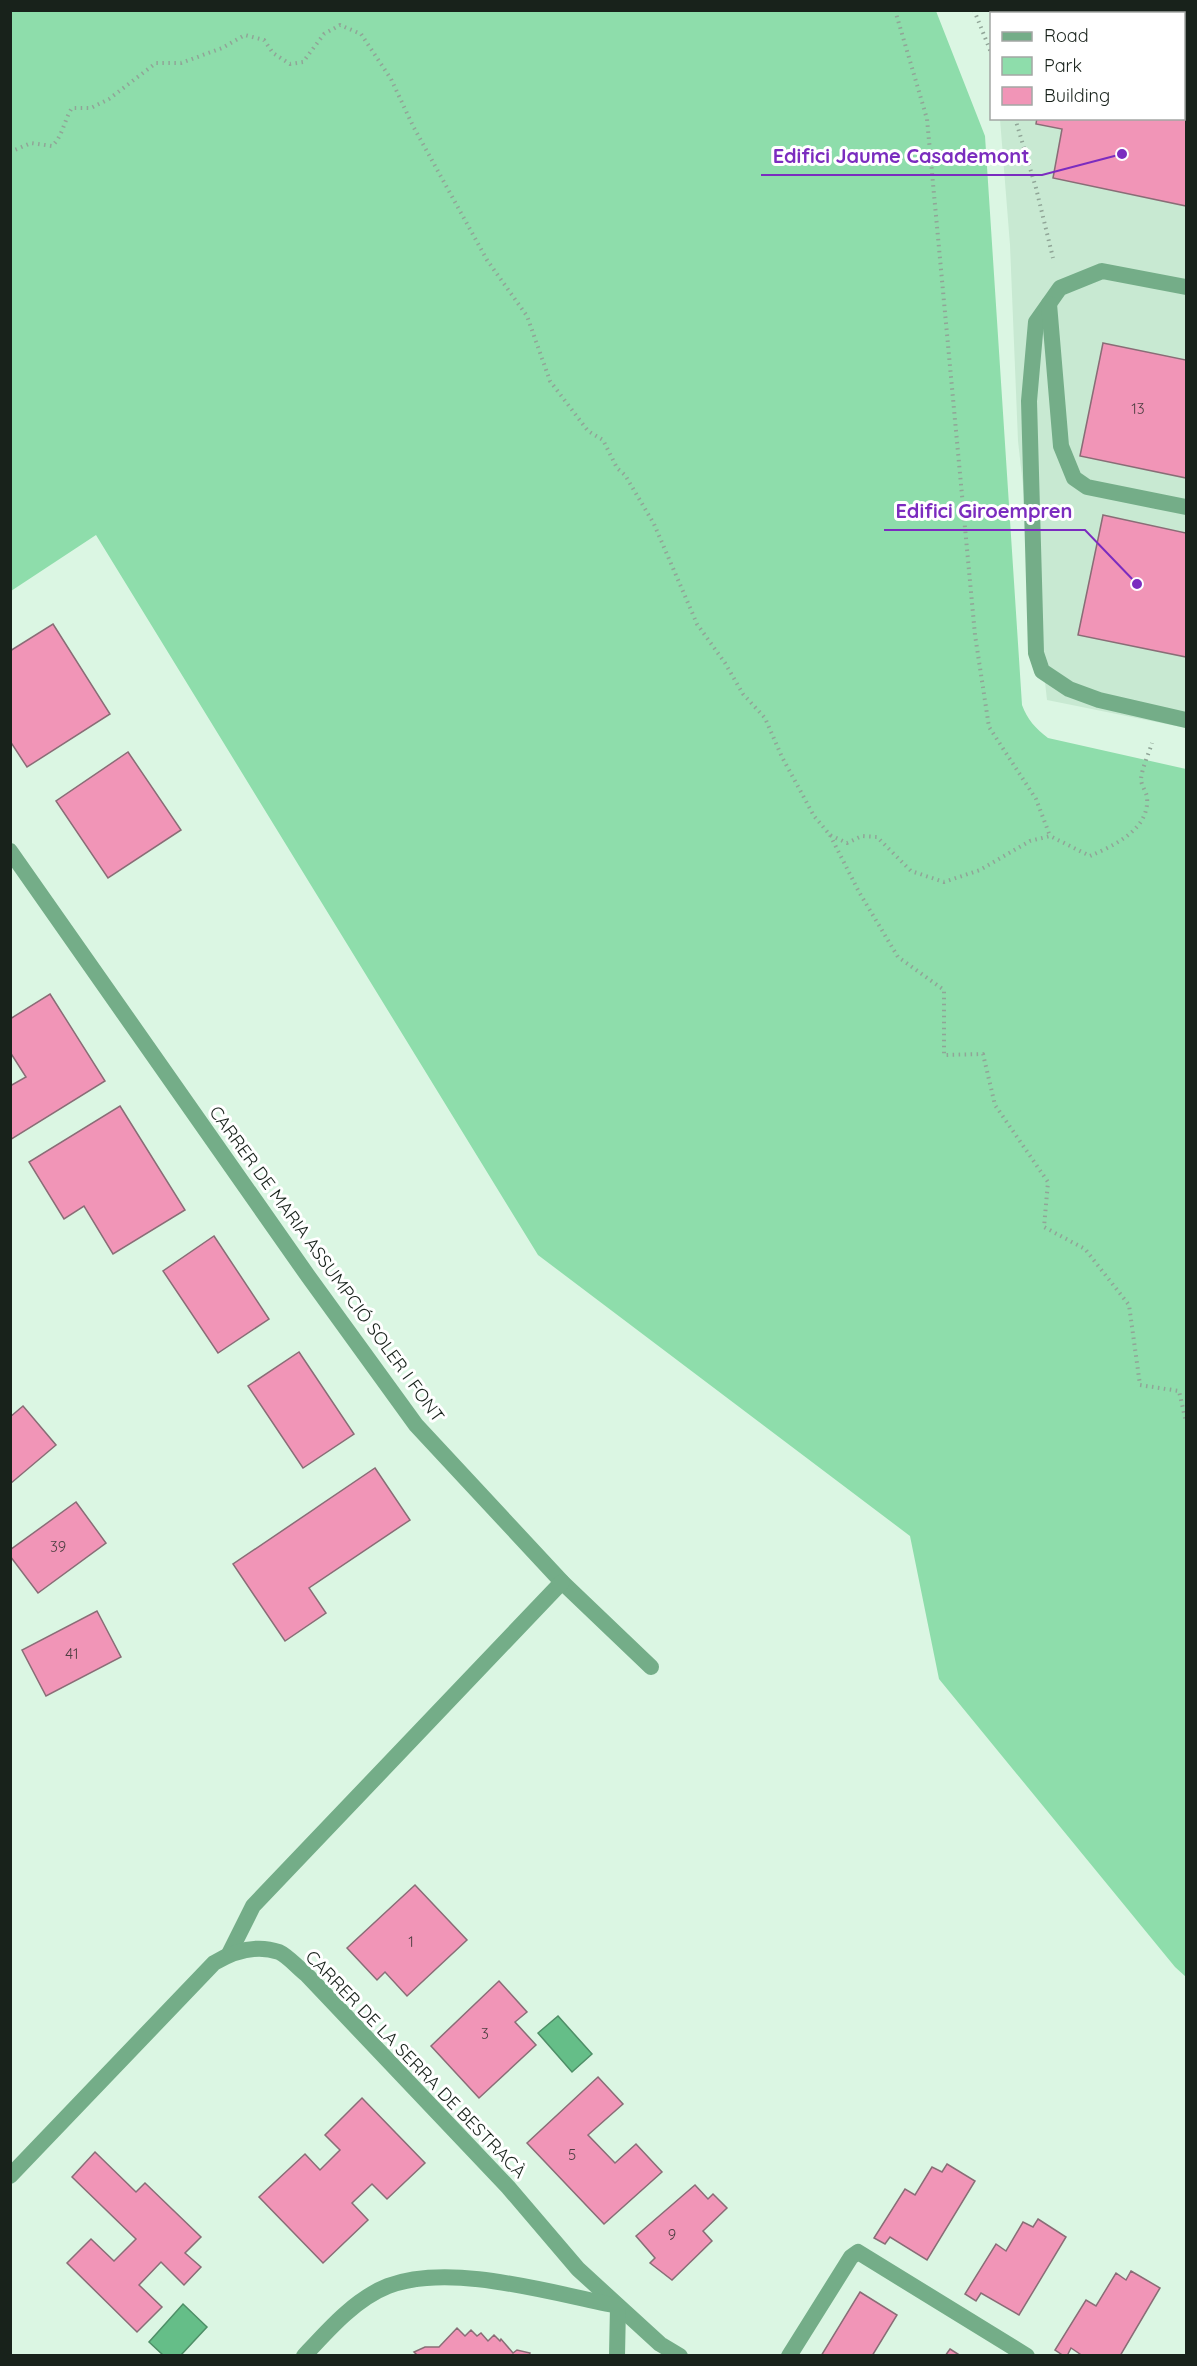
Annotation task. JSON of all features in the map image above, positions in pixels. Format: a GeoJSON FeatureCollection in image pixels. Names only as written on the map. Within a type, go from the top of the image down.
{"type":"FeatureCollection","features":[{"type":"Feature","properties":{"kind":"street"},"geometry":{"type":"LineString","coordinates":[[1186,287],[1102,271],[1060,288],[1036,322],[1029,401],[1036,653],[1042,671],[1069,689],[1099,700],[1186,720]]}},
{"type":"Feature","properties":{"kind":"street"},"geometry":{"type":"LineString","coordinates":[[1049,303],[1061,446],[1074,478],[1087,487],[1186,507]]}},
{"type":"Feature","properties":{"kind":"street","name":"CARRER DE MARIA ASSUMPCIÓ SOLER I FONT"},"geometry":{"type":"LineString","coordinates":[[10,851],[301,1266],[416,1425],[562,1582],[651,1667]]}},
{"type":"Feature","properties":{"kind":"street"},"geometry":{"type":"LineString","coordinates":[[229,1954],[253,1906],[562,1582]]}},
{"type":"Feature","properties":{"kind":"street","name":"CARRER DE LA SERRA DE BESTRACÀ"},"geometry":{"type":"LineString","coordinates":[[10,2176],[214,1964],[229,1954],[252,1948],[281,1953],[306,1974],[508,2187],[578,2269],[660,2344],[680,2355]]}},
{"type":"Feature","properties":{"kind":"street"},"geometry":{"type":"LineString","coordinates":[[789,2355],[851,2257],[858,2252],[1027,2355]]}},
{"type":"Feature","properties":{"kind":"street"},"geometry":{"type":"LineString","coordinates":[[304,2355],[333,2324],[361,2302],[387,2287],[409,2281],[432,2279],[488,2281],[557,2291],[618,2306],[617,2355]]}},
{"type":"Feature","properties":{"kind":"path"},"geometry":{"type":"LineString","coordinates":[[895,10],[927,119],[974,624],[989,727],[1036,799],[1050,836],[1090,856],[1112,846],[1131,833],[1146,814],[1147,795],[1141,779],[1160,714]]}},
{"type":"Feature","properties":{"kind":"path"},"geometry":{"type":"LineString","coordinates":[[974,10],[990,50]]}},
{"type":"Feature","properties":{"kind":"path"},"geometry":{"type":"LineString","coordinates":[[10,152],[31,143],[52,146],[57,141],[66,116],[72,108],[92,108],[109,99],[156,63],[181,63],[222,48],[245,35],[264,40],[273,53],[290,63],[303,62],[324,34],[340,25],[360,34],[391,79],[413,126],[487,260],[527,316],[550,381],[588,431],[603,440],[617,468],[625,475],[654,524],[697,624],[725,663],[743,694],[765,718],[782,757],[814,816],[830,835],[859,891],[898,957],[944,990],[944,1055],[983,1054],[995,1105],[1048,1182],[1044,1227],[1085,1249],[1129,1305],[1140,1385],[1179,1390],[1186,1422]]}},
{"type":"Feature","properties":{"kind":"path"},"geometry":{"type":"LineString","coordinates":[[1016,120],[1036,188],[1060,288]]}},
{"type":"Feature","properties":{"kind":"path"},"geometry":{"type":"LineString","coordinates":[[830,835],[847,843],[862,836],[877,837],[911,871],[944,882],[980,870],[1030,842],[1050,836]]}},
{"type":"Feature","properties":{"kind":"shaded area"},"geometry":{"type":"Polygon","coordinates":[[[991,11],[1162,11],[1162,12],[991,11]]]}},
{"type":"Feature","properties":{"kind":"shaded area"},"geometry":{"type":"Polygon","coordinates":[[[1186,40],[1186,728],[1047,700],[1018,441],[1010,245],[1000,120],[1185,120],[1186,40]]]}},
{"type":"Feature","properties":{"kind":"shaded area"},"geometry":{"type":"Polygon","coordinates":[[[558,2016],[592,2054],[572,2072],[538,2033],[558,2016]]]}},
{"type":"Feature","properties":{"kind":"shaded area"},"geometry":{"type":"Polygon","coordinates":[[[183,2304],[207,2327],[181,2355],[163,2355],[149,2342],[183,2304]]]}},
{"type":"Feature","properties":{"kind":"green space"},"geometry":{"type":"Polygon","coordinates":[[[11,10],[936,11],[985,136],[1022,705],[1032,723],[1048,738],[1186,769],[1186,1977],[1175,1967],[939,1679],[910,1536],[538,1255],[96,535],[11,591],[11,10]]]}},
{"type":"Feature","properties":{"kind":"green space"},"geometry":{"type":"Polygon","coordinates":[[[1186,11],[1186,40],[1185,12],[1162,12],[1186,11]]]}},
{"type":"Feature","properties":{"kind":"building"},"geometry":{"type":"Polygon","coordinates":[[[1186,64],[1186,206],[1053,178],[1062,129],[1036,124],[1037,120],[1185,120],[1186,64]]]}},
{"type":"Feature","properties":{"kind":"building"},"geometry":{"type":"Polygon","coordinates":[[[1103,343],[1186,360],[1186,478],[1080,456],[1103,343]]]}},
{"type":"Feature","properties":{"kind":"building"},"geometry":{"type":"Polygon","coordinates":[[[1103,515],[1186,533],[1186,657],[1078,635],[1103,515]]]}},
{"type":"Feature","properties":{"kind":"building"},"geometry":{"type":"Polygon","coordinates":[[[53,624],[110,714],[27,767],[10,741],[10,651],[53,624]]]}},
{"type":"Feature","properties":{"kind":"building"},"geometry":{"type":"Polygon","coordinates":[[[128,752],[181,830],[108,878],[56,801],[128,752]]]}},
{"type":"Feature","properties":{"kind":"building"},"geometry":{"type":"Polygon","coordinates":[[[50,994],[105,1081],[10,1140],[10,1086],[26,1077],[10,1052],[10,1019],[50,994]]]}},
{"type":"Feature","properties":{"kind":"building"},"geometry":{"type":"Polygon","coordinates":[[[120,1106],[185,1210],[113,1254],[84,1206],[64,1219],[29,1162],[120,1106]]]}},
{"type":"Feature","properties":{"kind":"building"},"geometry":{"type":"Polygon","coordinates":[[[214,1236],[269,1319],[218,1353],[163,1271],[214,1236]]]}},
{"type":"Feature","properties":{"kind":"building"},"geometry":{"type":"Polygon","coordinates":[[[299,1352],[354,1434],[303,1468],[248,1386],[299,1352]]]}},
{"type":"Feature","properties":{"kind":"building"},"geometry":{"type":"Polygon","coordinates":[[[23,1406],[56,1445],[10,1484],[10,1417],[23,1406]]]}},
{"type":"Feature","properties":{"kind":"building"},"geometry":{"type":"Polygon","coordinates":[[[375,1468],[410,1520],[309,1588],[326,1613],[285,1641],[233,1564],[375,1468]]]}},
{"type":"Feature","properties":{"kind":"building"},"geometry":{"type":"Polygon","coordinates":[[[76,1502],[106,1543],[38,1593],[10,1556],[10,1550],[76,1502]]]}},
{"type":"Feature","properties":{"kind":"building"},"geometry":{"type":"Polygon","coordinates":[[[97,1611],[121,1657],[46,1696],[22,1650],[97,1611]]]}},
{"type":"Feature","properties":{"kind":"building"},"geometry":{"type":"Polygon","coordinates":[[[415,1885],[467,1940],[407,1996],[385,1972],[377,1980],[347,1948],[415,1885]]]}},
{"type":"Feature","properties":{"kind":"building"},"geometry":{"type":"Polygon","coordinates":[[[499,1981],[527,2012],[515,2022],[536,2045],[479,2098],[431,2046],[499,1981]]]}},
{"type":"Feature","properties":{"kind":"building"},"geometry":{"type":"Polygon","coordinates":[[[598,2077],[623,2104],[588,2135],[615,2163],[636,2144],[662,2172],[604,2224],[527,2143],[598,2077]]]}},
{"type":"Feature","properties":{"kind":"building"},"geometry":{"type":"Polygon","coordinates":[[[362,2098],[425,2163],[387,2199],[372,2184],[352,2203],[368,2220],[323,2263],[259,2197],[305,2154],[320,2170],[340,2150],[325,2135],[362,2098]]]}},
{"type":"Feature","properties":{"kind":"building"},"geometry":{"type":"Polygon","coordinates":[[[95,2152],[136,2192],[145,2183],[201,2237],[185,2253],[201,2267],[184,2285],[161,2262],[139,2285],[162,2307],[137,2332],[67,2263],[91,2239],[114,2261],[136,2239],[72,2177],[95,2152]]]}},
{"type":"Feature","properties":{"kind":"building"},"geometry":{"type":"Polygon","coordinates":[[[947,2164],[975,2181],[927,2260],[890,2237],[885,2244],[874,2238],[905,2189],[915,2195],[932,2167],[942,2172],[947,2164]]]}},
{"type":"Feature","properties":{"kind":"building"},"geometry":{"type":"Polygon","coordinates":[[[695,2185],[708,2199],[713,2194],[727,2208],[703,2231],[712,2241],[672,2280],[650,2263],[655,2258],[636,2236],[695,2185]]]}},
{"type":"Feature","properties":{"kind":"building"},"geometry":{"type":"Polygon","coordinates":[[[1038,2219],[1066,2237],[1019,2315],[981,2293],[976,2301],[965,2294],[996,2244],[1006,2251],[1023,2222],[1033,2227],[1038,2219]]]}},
{"type":"Feature","properties":{"kind":"building"},"geometry":{"type":"Polygon","coordinates":[[[1131,2271],[1160,2288],[1120,2356],[1083,2356],[1071,2348],[1067,2356],[1064,2356],[1055,2350],[1086,2300],[1096,2306],[1116,2273],[1126,2280],[1131,2271]]]}},
{"type":"Feature","properties":{"kind":"building"},"geometry":{"type":"Polygon","coordinates":[[[860,2292],[897,2315],[872,2356],[821,2356],[860,2292]]]}},
{"type":"Feature","properties":{"kind":"building"},"geometry":{"type":"Polygon","coordinates":[[[457,2328],[465,2336],[471,2330],[477,2336],[481,2333],[488,2341],[494,2335],[500,2341],[501,2339],[513,2353],[517,2350],[530,2353],[529,2356],[418,2356],[414,2352],[425,2347],[439,2347],[457,2328]]]}},
{"type":"Feature","properties":{"kind":"building"},"geometry":{"type":"Polygon","coordinates":[[[950,2349],[961,2356],[945,2356],[950,2349]]]}},
{"type":"Feature","properties":{"kind":"place","name":"Edifici Jaume Casademont"},"geometry":{"type":"Point","coordinates":[1122,154]}},
{"type":"Feature","properties":{"kind":"place","name":"Edifici Giroempren"},"geometry":{"type":"Point","coordinates":[1137,584]}}]}
